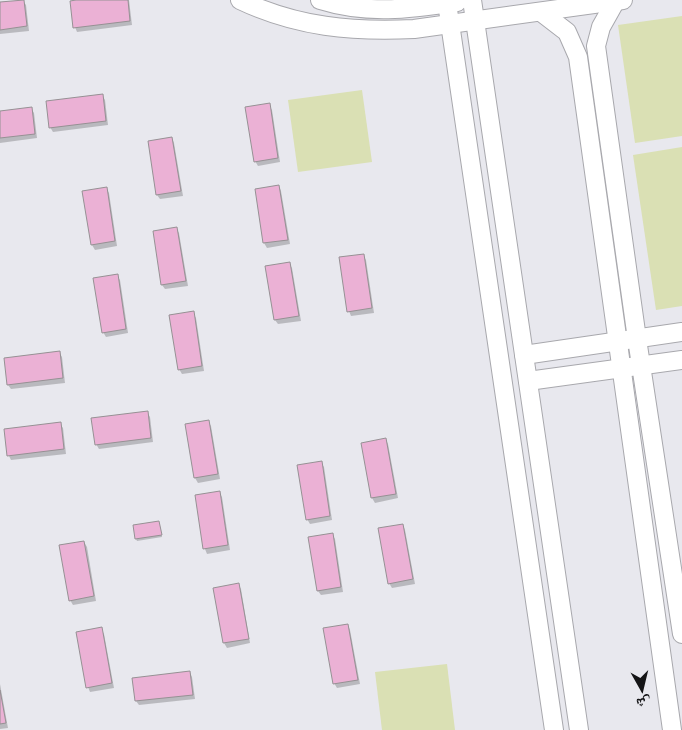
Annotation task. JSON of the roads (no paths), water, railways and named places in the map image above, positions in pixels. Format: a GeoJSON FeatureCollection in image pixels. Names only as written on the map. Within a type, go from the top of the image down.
{"type":"FeatureCollection","features":[{"type":"Feature","properties":{"kind":"street"},"geometry":{"type":"LineString","coordinates":[[240,0],[256,8],[298,21],[344,29],[406,30],[621,1]]}},
{"type":"Feature","properties":{"kind":"street"},"geometry":{"type":"LineString","coordinates":[[320,0],[339,6],[377,10],[409,8],[468,0]]}},
{"type":"Feature","properties":{"kind":"street"},"geometry":{"type":"LineString","coordinates":[[472,0],[578,730]]}},
{"type":"Feature","properties":{"kind":"street"},"geometry":{"type":"LineString","coordinates":[[621,1],[601,27],[596,46],[637,339],[682,634]]}},
{"type":"Feature","properties":{"kind":"street"},"geometry":{"type":"LineString","coordinates":[[447,3],[554,730]]}},
{"type":"Feature","properties":{"kind":"street"},"geometry":{"type":"LineString","coordinates":[[541,12],[568,32],[578,57],[672,730]]}},
{"type":"Feature","properties":{"kind":"street"},"geometry":{"type":"LineString","coordinates":[[524,355],[682,332]]}},
{"type":"Feature","properties":{"kind":"street"},"geometry":{"type":"LineString","coordinates":[[528,381],[682,360]]}}]}
